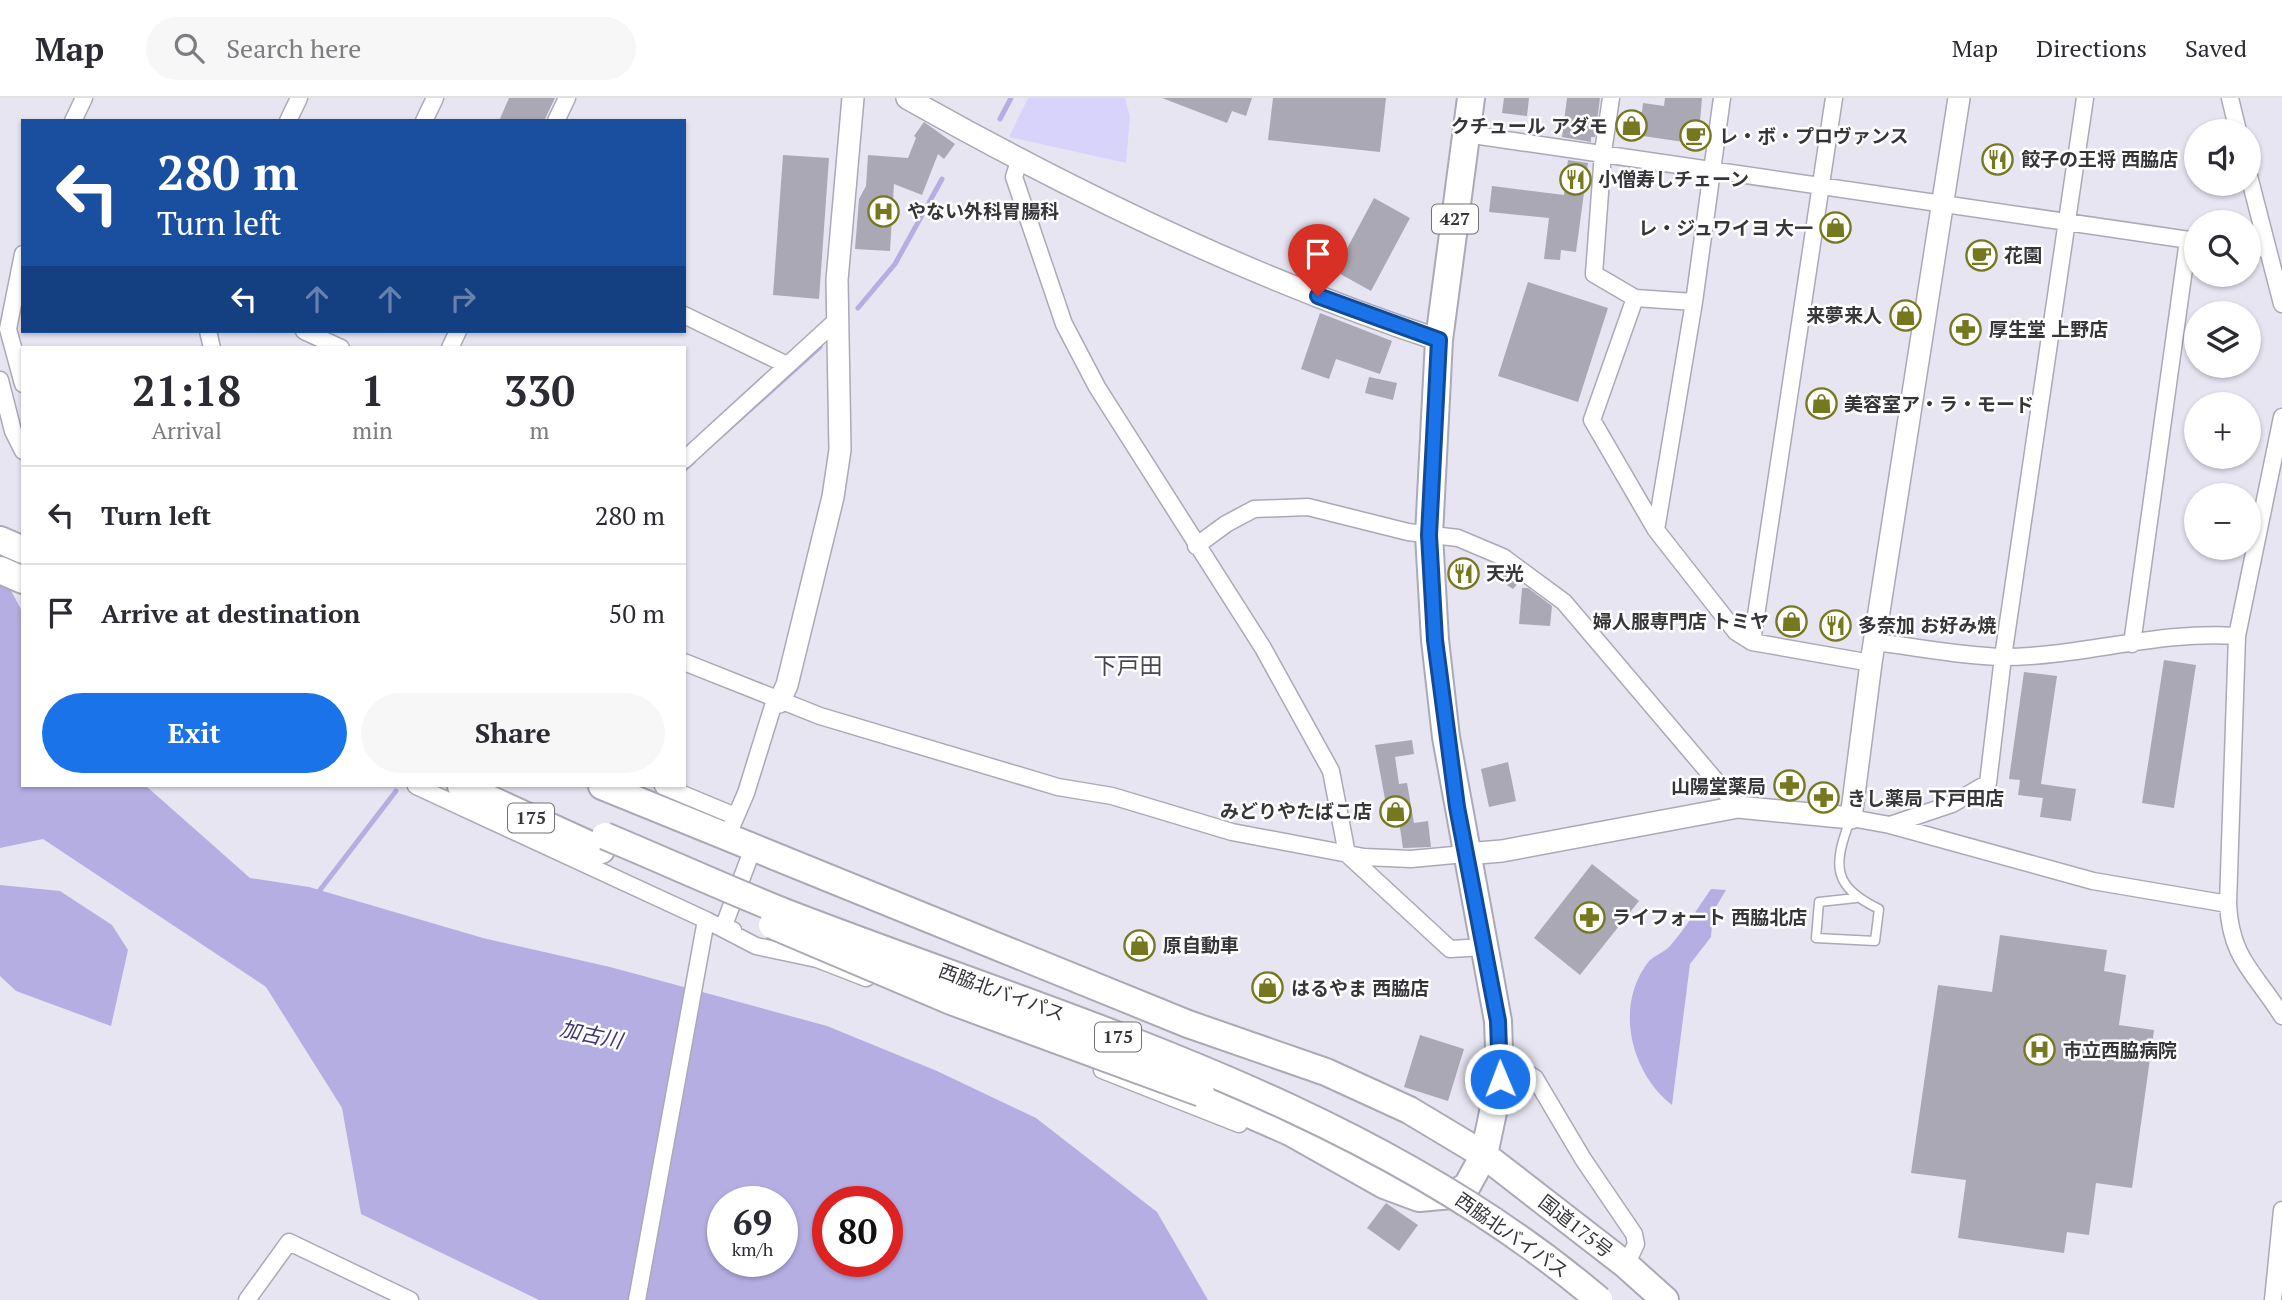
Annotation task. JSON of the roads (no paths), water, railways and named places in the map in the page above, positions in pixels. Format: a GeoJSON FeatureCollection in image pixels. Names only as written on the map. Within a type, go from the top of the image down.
{"type":"FeatureCollection","features":[{"type":"Feature","properties":{"kind":"highway","name":"427"},"geometry":{"type":"LineString","coordinates":[[1471,98],[1439,340],[1429,535],[1435,640],[1446,737],[1465,854],[1498,1021],[1500,1068],[1496,1109],[1484,1155]]}},
{"type":"Feature","properties":{"kind":"highway"},"geometry":{"type":"LineString","coordinates":[[0,540],[21,549]]}},
{"type":"Feature","properties":{"kind":"highway"},"geometry":{"type":"LineString","coordinates":[[0,570],[21,579]]}},
{"type":"Feature","properties":{"kind":"highway","name":"175"},"geometry":{"type":"LineString","coordinates":[[463,787],[603,843],[951,1001],[1201,1093],[1329,1153],[1384,1185],[1419,1198],[1452,1195],[1467,1186],[1484,1155],[1409,1110],[1326,1073],[1188,1024],[752,848],[731,826],[605,787]]}},
{"type":"Feature","properties":{"kind":"highway","name":"西脇北バイパス"},"geometry":{"type":"LineString","coordinates":[[494,787],[603,843],[1056,1012],[1314,1118],[1465,1201],[1528,1244],[1600,1300]]}},
{"type":"Feature","properties":{"kind":"highway","name":"国道175号"},"geometry":{"type":"LineString","coordinates":[[1484,1155],[1626,1265],[1665,1300]]}},
{"type":"Feature","properties":{"kind":"street"},"geometry":{"type":"LineString","coordinates":[[74,119],[84,98]]}},
{"type":"Feature","properties":{"kind":"street"},"geometry":{"type":"LineString","coordinates":[[289,119],[299,98]]}},
{"type":"Feature","properties":{"kind":"street"},"geometry":{"type":"LineString","coordinates":[[425,119],[435,98]]}},
{"type":"Feature","properties":{"kind":"street"},"geometry":{"type":"LineString","coordinates":[[557,119],[567,98]]}},
{"type":"Feature","properties":{"kind":"street"},"geometry":{"type":"LineString","coordinates":[[665,787],[731,826],[746,793],[773,706],[779,702],[788,685],[833,497],[840,450],[838,266],[853,98]]}},
{"type":"Feature","properties":{"kind":"street"},"geometry":{"type":"LineString","coordinates":[[907,98],[1019,161],[1185,241],[1297,289],[1439,340]]}},
{"type":"Feature","properties":{"kind":"street"},"geometry":{"type":"LineString","coordinates":[[1611,98],[1603,152],[1594,274],[1635,298],[1694,302]]}},
{"type":"Feature","properties":{"kind":"street"},"geometry":{"type":"LineString","coordinates":[[1656,530],[1694,302],[1722,98]]}},
{"type":"Feature","properties":{"kind":"street"},"geometry":{"type":"LineString","coordinates":[[1752,642],[1834,98]]}},
{"type":"Feature","properties":{"kind":"street"},"geometry":{"type":"LineString","coordinates":[[1851,818],[1873,653],[1959,98]]}},
{"type":"Feature","properties":{"kind":"street"},"geometry":{"type":"LineString","coordinates":[[1890,825],[1952,804],[1988,783],[2003,657],[2085,98]]}},
{"type":"Feature","properties":{"kind":"street"},"geometry":{"type":"LineString","coordinates":[[2230,98],[2235,119]]}},
{"type":"Feature","properties":{"kind":"street"},"geometry":{"type":"LineString","coordinates":[[1466,134],[2184,239]]}},
{"type":"Feature","properties":{"kind":"street"},"geometry":{"type":"LineString","coordinates":[[1019,161],[1014,177],[1064,324],[1097,387],[1196,546],[1264,648],[1331,771],[1347,854],[1450,949],[1485,947]]}},
{"type":"Feature","properties":{"kind":"street"},"geometry":{"type":"LineString","coordinates":[[2254,196],[2282,304]]}},
{"type":"Feature","properties":{"kind":"street"},"geometry":{"type":"LineString","coordinates":[[2261,248],[2267,249]]}},
{"type":"Feature","properties":{"kind":"street"},"geometry":{"type":"LineString","coordinates":[[21,264],[8,329],[21,377]]}},
{"type":"Feature","properties":{"kind":"street"},"geometry":{"type":"LineString","coordinates":[[2132,644],[2185,287]]}},
{"type":"Feature","properties":{"kind":"street"},"geometry":{"type":"LineString","coordinates":[[1635,298],[1592,420],[1656,530],[1736,632],[1752,642],[1873,653],[2003,657],[2132,644],[2197,632],[2237,635]]}},
{"type":"Feature","properties":{"kind":"street"},"geometry":{"type":"LineString","coordinates":[[686,315],[787,365]]}},
{"type":"Feature","properties":{"kind":"street"},"geometry":{"type":"LineString","coordinates":[[686,458],[838,319]]}},
{"type":"Feature","properties":{"kind":"street"},"geometry":{"type":"LineString","coordinates":[[0,380],[13,432],[21,447]]}},
{"type":"Feature","properties":{"kind":"street"},"geometry":{"type":"LineString","coordinates":[[2282,417],[2237,635],[2228,904],[2229,930],[2240,959],[2282,1016]]}},
{"type":"Feature","properties":{"kind":"street"},"geometry":{"type":"LineString","coordinates":[[1196,546],[1226,524],[1254,509],[1308,507],[1429,535],[1458,538],[1503,557],[1563,602],[1738,807]]}},
{"type":"Feature","properties":{"kind":"street"},"geometry":{"type":"LineString","coordinates":[[686,663],[779,702],[1058,786],[1112,796],[1232,832],[1347,854],[1411,859],[1502,851],[1738,807],[1851,818],[1890,825],[2093,881],[2228,904]]}},
{"type":"Feature","properties":{"kind":"street"},"geometry":{"type":"LineString","coordinates":[[418,787],[723,928],[756,946],[817,959],[1239,1124]]}},
{"type":"Feature","properties":{"kind":"street"},"geometry":{"type":"LineString","coordinates":[[723,928],[752,848]]}},
{"type":"Feature","properties":{"kind":"street"},"geometry":{"type":"LineString","coordinates":[[637,1300],[706,920]]}},
{"type":"Feature","properties":{"kind":"street"},"geometry":{"type":"LineString","coordinates":[[723,928],[769,938],[831,943],[1192,1072],[1264,1103],[1329,1153]]}},
{"type":"Feature","properties":{"kind":"street"},"geometry":{"type":"LineString","coordinates":[[1500,1068],[1522,1070],[1535,1078],[1583,1159],[1634,1234],[1636,1244],[1626,1265]]}},
{"type":"Feature","properties":{"kind":"street"},"geometry":{"type":"LineString","coordinates":[[2273,1300],[2282,1210]]}},
{"type":"Feature","properties":{"kind":"street"},"geometry":{"type":"LineString","coordinates":[[247,1300],[289,1242],[410,1300]]}},
{"type":"Feature","properties":{"kind":"lane"},"geometry":{"type":"LineString","coordinates":[[1851,818],[1838,851],[1839,874],[1856,898],[1879,909],[1875,941],[1816,938],[1819,902],[1856,898]]}},
{"type":"Feature","properties":{"kind":"water","name":"加古川"},"geometry":{"type":"Polygon","coordinates":[[[0,570],[21,609],[21,787],[147,787],[250,878],[309,887],[483,938],[610,967],[827,1026],[937,1071],[1036,1118],[1157,1212],[1208,1300],[539,1300],[361,1214],[342,1108],[266,987],[43,839],[0,848],[0,570]]]}},
{"type":"Feature","properties":{"kind":"water"},"geometry":{"type":"Polygon","coordinates":[[[0,885],[60,891],[112,925],[128,950],[111,1026],[16,991],[0,976],[0,885]]]}},
{"type":"Feature","properties":{"kind":"water"},"geometry":{"type":"Polygon","coordinates":[[[1711,889],[1726,890],[1713,912],[1711,937],[1690,964],[1672,1105],[1646,1075],[1637,1057],[1630,1017],[1632,997],[1638,978],[1649,961],[1670,946],[1711,889]]]}},
{"type":"Feature","properties":{"kind":"waterway"},"geometry":{"type":"LineString","coordinates":[[1000,119],[1011,98]]}},
{"type":"Feature","properties":{"kind":"waterway"},"geometry":{"type":"LineString","coordinates":[[858,308],[895,264],[942,179]]}},
{"type":"Feature","properties":{"kind":"waterway"},"geometry":{"type":"LineString","coordinates":[[723,434],[820,347]]}},
{"type":"Feature","properties":{"kind":"waterway"},"geometry":{"type":"LineString","coordinates":[[686,468],[693,462]]}},
{"type":"Feature","properties":{"kind":"waterway"},"geometry":{"type":"LineString","coordinates":[[317,894],[396,791]]}},
{"type":"Feature","properties":{"kind":"place","name":"クチュール アダモ"},"geometry":{"type":"Point","coordinates":[1631,126]}},
{"type":"Feature","properties":{"kind":"place","name":"レ・ボ・プロヴァンス"},"geometry":{"type":"Point","coordinates":[1696,136]}},
{"type":"Feature","properties":{"kind":"place","name":"餃子の王将 西脇店"},"geometry":{"type":"Point","coordinates":[1998,159]}},
{"type":"Feature","properties":{"kind":"place","name":"小僧寿しチェーン"},"geometry":{"type":"Point","coordinates":[1575,179]}},
{"type":"Feature","properties":{"kind":"place","name":"やない外科胃腸科"},"geometry":{"type":"Point","coordinates":[884,211]}},
{"type":"Feature","properties":{"kind":"place","name":"レ・ジュワイヨ 大一"},"geometry":{"type":"Point","coordinates":[1836,228]}},
{"type":"Feature","properties":{"kind":"place","name":"花園"},"geometry":{"type":"Point","coordinates":[1981,255]}},
{"type":"Feature","properties":{"kind":"place","name":"来夢来人"},"geometry":{"type":"Point","coordinates":[1905,315]}},
{"type":"Feature","properties":{"kind":"place","name":"厚生堂 上野店"},"geometry":{"type":"Point","coordinates":[1966,329]}},
{"type":"Feature","properties":{"kind":"place","name":"美容室ア・ラ・モード"},"geometry":{"type":"Point","coordinates":[1821,404]}},
{"type":"Feature","properties":{"kind":"place","name":"天光"},"geometry":{"type":"Point","coordinates":[1463,573]}},
{"type":"Feature","properties":{"kind":"place","name":"婦人服専門店 トミヤ"},"geometry":{"type":"Point","coordinates":[1792,621]}},
{"type":"Feature","properties":{"kind":"place","name":"多奈加 お好み焼"},"geometry":{"type":"Point","coordinates":[1835,625]}},
{"type":"Feature","properties":{"kind":"place","name":"山陽堂薬局"},"geometry":{"type":"Point","coordinates":[1789,786]}},
{"type":"Feature","properties":{"kind":"place","name":"きし薬局 下戸田店"},"geometry":{"type":"Point","coordinates":[1824,798]}},
{"type":"Feature","properties":{"kind":"place","name":"みどりやたばこ店"},"geometry":{"type":"Point","coordinates":[1395,811]}},
{"type":"Feature","properties":{"kind":"place","name":"ライフォート 西脇北店"},"geometry":{"type":"Point","coordinates":[1589,917]}},
{"type":"Feature","properties":{"kind":"place","name":"原自動車"},"geometry":{"type":"Point","coordinates":[1140,945]}},
{"type":"Feature","properties":{"kind":"place","name":"はるやま 西脇店"},"geometry":{"type":"Point","coordinates":[1268,988]}},
{"type":"Feature","properties":{"kind":"place","name":"市立西脇病院"},"geometry":{"type":"Point","coordinates":[2040,1050]}},
{"type":"Feature","properties":{"kind":"district","name":"下戸田"},"geometry":{"type":"Point","coordinates":[1128,666]}}]}
